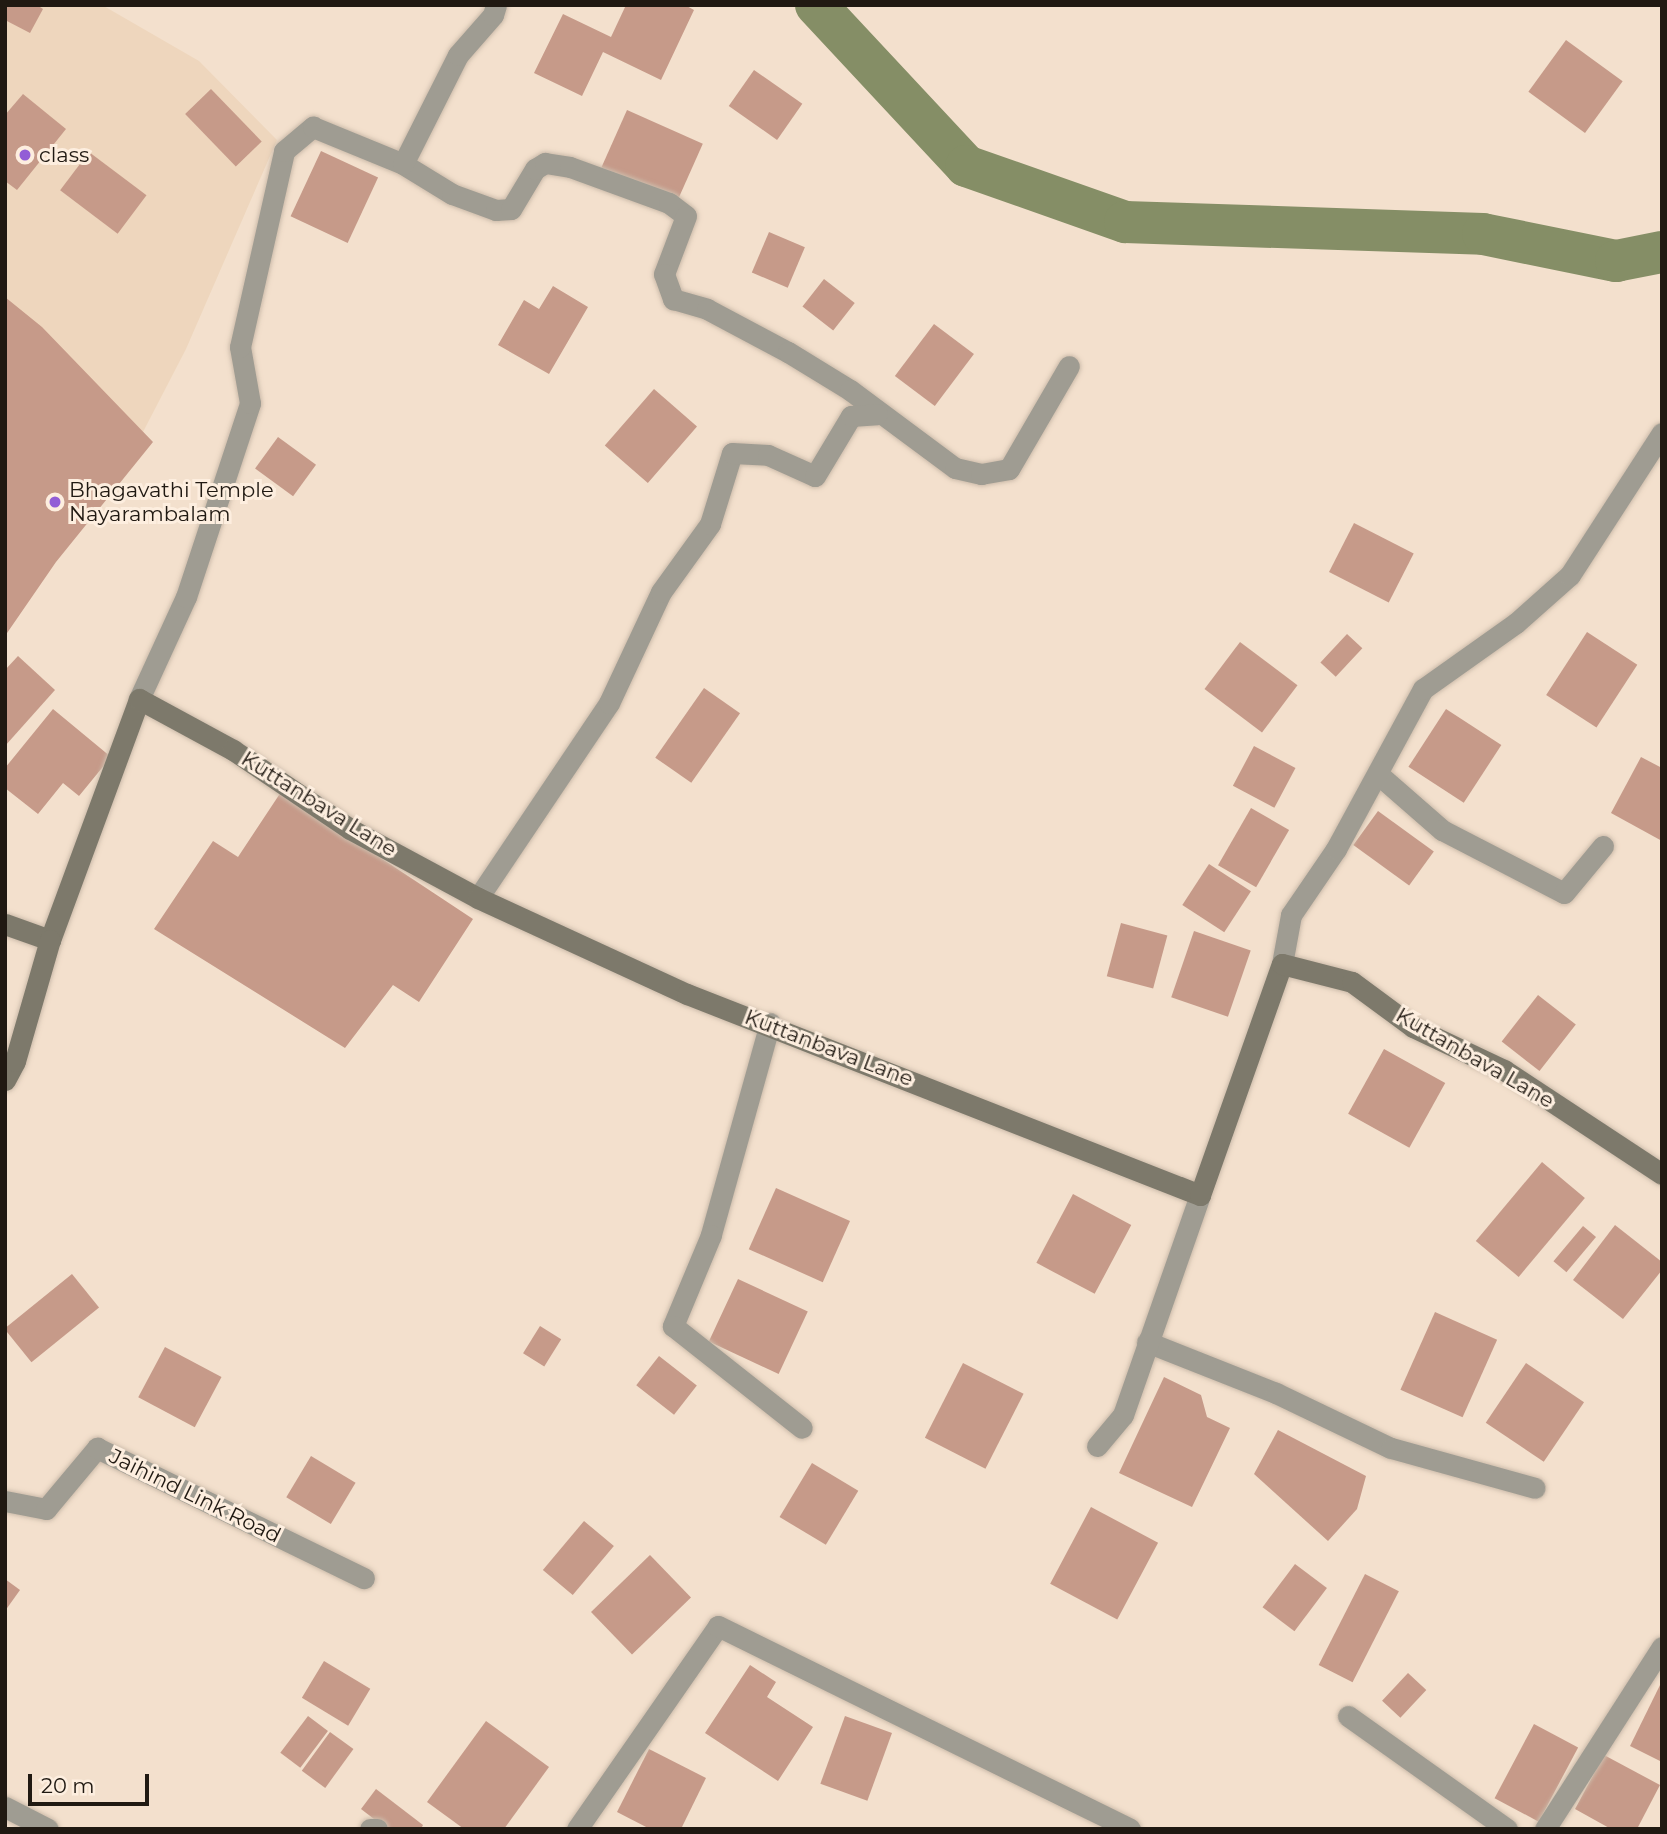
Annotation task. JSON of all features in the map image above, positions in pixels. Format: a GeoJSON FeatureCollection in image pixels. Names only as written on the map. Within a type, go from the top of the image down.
{"type":"FeatureCollection","features":[{"type":"Feature","properties":{"kind":"street"},"geometry":{"type":"LineString","coordinates":[[403,164],[458,55],[495,10]]}},
{"type":"Feature","properties":{"kind":"street"},"geometry":{"type":"LineString","coordinates":[[5,1080],[15,1061],[50,940],[139,699],[186,597],[250,403],[240,347],[284,151],[313,127],[403,164],[452,194],[496,210],[511,209],[536,169],[545,163],[570,167],[669,203],[686,216],[664,274],[673,299],[742,326],[850,390],[877,414],[955,468],[981,474],[1009,468],[1069,366]]}},
{"type":"Feature","properties":{"kind":"street"},"geometry":{"type":"LineString","coordinates":[[478,898],[609,703],[661,592],[710,524],[732,453],[768,454],[815,476],[851,415],[877,414]]}},
{"type":"Feature","properties":{"kind":"street"},"geometry":{"type":"LineString","coordinates":[[1097,1446],[1123,1415],[1282,964],[1291,915],[1379,775],[1423,689],[1516,623],[1570,575],[1662,433]]}},
{"type":"Feature","properties":{"kind":"street","name":"Kuttanbava Lane"},"geometry":{"type":"LineString","coordinates":[[139,699],[233,750],[350,829],[478,898],[687,994],[770,1023],[1200,1195]]}},
{"type":"Feature","properties":{"kind":"street"},"geometry":{"type":"LineString","coordinates":[[1379,775],[1442,830],[1564,893],[1603,846]]}},
{"type":"Feature","properties":{"kind":"street"},"geometry":{"type":"LineString","coordinates":[[5,923],[50,940]]}},
{"type":"Feature","properties":{"kind":"street","name":"Kuttanbava Lane"},"geometry":{"type":"LineString","coordinates":[[1282,964],[1352,982],[1413,1027],[1504,1070],[1662,1174]]}},
{"type":"Feature","properties":{"kind":"street"},"geometry":{"type":"LineString","coordinates":[[770,1023],[711,1235],[673,1326],[802,1428]]}},
{"type":"Feature","properties":{"kind":"street"},"geometry":{"type":"LineString","coordinates":[[1147,1342],[1276,1392],[1391,1448],[1535,1489]]}},
{"type":"Feature","properties":{"kind":"street","name":"Jaihind Link Road"},"geometry":{"type":"LineString","coordinates":[[5,1502],[46,1508],[97,1448],[364,1578]]}},
{"type":"Feature","properties":{"kind":"street"},"geometry":{"type":"LineString","coordinates":[[578,1829],[718,1626],[1130,1829]]}},
{"type":"Feature","properties":{"kind":"street"},"geometry":{"type":"LineString","coordinates":[[1545,1829],[1662,1647]]}},
{"type":"Feature","properties":{"kind":"street"},"geometry":{"type":"LineString","coordinates":[[1348,1716],[1507,1829]]}},
{"type":"Feature","properties":{"kind":"street"},"geometry":{"type":"LineString","coordinates":[[5,1807],[48,1829]]}},
{"type":"Feature","properties":{"kind":"street"},"geometry":{"type":"LineString","coordinates":[[370,1829],[377,1829]]}},
{"type":"Feature","properties":{"kind":"shaded area"},"geometry":{"type":"Polygon","coordinates":[[[5,5],[102,5],[199,61],[277,140],[186,349],[143,432],[5,297],[5,5]]]}},
{"type":"Feature","properties":{"kind":"building"},"geometry":{"type":"Polygon","coordinates":[[[5,5],[37,5],[43,9],[30,33],[5,20],[5,5]]]}},
{"type":"Feature","properties":{"kind":"building"},"geometry":{"type":"Polygon","coordinates":[[[626,5],[685,5],[694,10],[661,80],[603,52],[582,96],[534,73],[563,14],[611,37],[626,5]]]}},
{"type":"Feature","properties":{"kind":"building"},"geometry":{"type":"Polygon","coordinates":[[[1566,40],[1623,81],[1585,133],[1528,92],[1566,40]]]}},
{"type":"Feature","properties":{"kind":"building"},"geometry":{"type":"Polygon","coordinates":[[[754,70],[802,104],[777,140],[729,106],[754,70]]]}},
{"type":"Feature","properties":{"kind":"building"},"geometry":{"type":"Polygon","coordinates":[[[211,89],[262,142],[236,167],[185,114],[211,89]]]}},
{"type":"Feature","properties":{"kind":"building","name":"class"},"geometry":{"type":"Polygon","coordinates":[[[23,94],[66,129],[17,190],[5,181],[5,115],[23,94]]]}},
{"type":"Feature","properties":{"kind":"building"},"geometry":{"type":"Polygon","coordinates":[[[627,110],[703,144],[677,201],[601,168],[627,110]]]}},
{"type":"Feature","properties":{"kind":"building"},"geometry":{"type":"Polygon","coordinates":[[[321,151],[378,178],[348,243],[291,216],[321,151]]]}},
{"type":"Feature","properties":{"kind":"building"},"geometry":{"type":"Polygon","coordinates":[[[89,152],[147,195],[118,234],[60,190],[89,152]]]}},
{"type":"Feature","properties":{"kind":"building"},"geometry":{"type":"Polygon","coordinates":[[[769,232],[805,247],[788,288],[752,273],[769,232]]]}},
{"type":"Feature","properties":{"kind":"building"},"geometry":{"type":"Polygon","coordinates":[[[824,279],[855,303],[833,331],[802,307],[824,279]]]}},
{"type":"Feature","properties":{"kind":"building"},"geometry":{"type":"Polygon","coordinates":[[[553,286],[588,307],[549,374],[498,345],[524,300],[539,309],[553,286]]]}},
{"type":"Feature","properties":{"kind":"building","name":"Bhagavathi Temple Nayarambalam"},"geometry":{"type":"Polygon","coordinates":[[[5,297],[42,327],[153,442],[56,562],[5,636],[5,297]]]}},
{"type":"Feature","properties":{"kind":"building"},"geometry":{"type":"Polygon","coordinates":[[[934,324],[974,354],[935,406],[895,376],[934,324]]]}},
{"type":"Feature","properties":{"kind":"building"},"geometry":{"type":"Polygon","coordinates":[[[654,389],[697,426],[648,483],[605,446],[654,389]]]}},
{"type":"Feature","properties":{"kind":"building"},"geometry":{"type":"Polygon","coordinates":[[[278,437],[316,465],[293,496],[255,469],[278,437]]]}},
{"type":"Feature","properties":{"kind":"building"},"geometry":{"type":"Polygon","coordinates":[[[1354,523],[1414,553],[1389,602],[1329,572],[1354,523]]]}},
{"type":"Feature","properties":{"kind":"building"},"geometry":{"type":"Polygon","coordinates":[[[1587,632],[1637,665],[1596,728],[1546,695],[1587,632]]]}},
{"type":"Feature","properties":{"kind":"building"},"geometry":{"type":"Polygon","coordinates":[[[1347,634],[1362,648],[1336,677],[1320,663],[1347,634]]]}},
{"type":"Feature","properties":{"kind":"building"},"geometry":{"type":"Polygon","coordinates":[[[1240,642],[1298,685],[1262,732],[1204,689],[1240,642]]]}},
{"type":"Feature","properties":{"kind":"building"},"geometry":{"type":"Polygon","coordinates":[[[18,656],[55,690],[5,746],[5,670],[18,656]]]}},
{"type":"Feature","properties":{"kind":"building"},"geometry":{"type":"Polygon","coordinates":[[[704,688],[740,713],[691,783],[655,758],[704,688]]]}},
{"type":"Feature","properties":{"kind":"building"},"geometry":{"type":"Polygon","coordinates":[[[53,709],[111,757],[79,796],[63,783],[38,814],[5,788],[5,768],[53,709]]]}},
{"type":"Feature","properties":{"kind":"building"},"geometry":{"type":"Polygon","coordinates":[[[1446,709],[1501,745],[1464,803],[1408,767],[1446,709]]]}},
{"type":"Feature","properties":{"kind":"building"},"geometry":{"type":"Polygon","coordinates":[[[1254,746],[1295,768],[1274,808],[1233,786],[1254,746]]]}},
{"type":"Feature","properties":{"kind":"building"},"geometry":{"type":"Polygon","coordinates":[[[1641,757],[1662,768],[1662,841],[1611,813],[1641,757]]]}},
{"type":"Feature","properties":{"kind":"building"},"geometry":{"type":"Polygon","coordinates":[[[281,792],[473,919],[419,1002],[393,985],[345,1048],[154,929],[213,841],[238,857],[281,792]]]}},
{"type":"Feature","properties":{"kind":"building"},"geometry":{"type":"Polygon","coordinates":[[[1251,808],[1289,830],[1256,887],[1218,865],[1251,808]]]}},
{"type":"Feature","properties":{"kind":"building"},"geometry":{"type":"Polygon","coordinates":[[[1378,811],[1434,852],[1409,886],[1353,845],[1378,811]]]}},
{"type":"Feature","properties":{"kind":"building"},"geometry":{"type":"Polygon","coordinates":[[[1209,864],[1251,891],[1224,932],[1182,905],[1209,864]]]}},
{"type":"Feature","properties":{"kind":"building"},"geometry":{"type":"Polygon","coordinates":[[[1121,923],[1167,935],[1153,989],[1107,976],[1121,923]]]}},
{"type":"Feature","properties":{"kind":"building"},"geometry":{"type":"Polygon","coordinates":[[[1194,931],[1251,951],[1228,1017],[1171,997],[1194,931]]]}},
{"type":"Feature","properties":{"kind":"building"},"geometry":{"type":"Polygon","coordinates":[[[1538,995],[1576,1025],[1540,1071],[1502,1041],[1538,995]]]}},
{"type":"Feature","properties":{"kind":"building"},"geometry":{"type":"Polygon","coordinates":[[[1384,1049],[1445,1083],[1409,1148],[1348,1114],[1384,1049]]]}},
{"type":"Feature","properties":{"kind":"building"},"geometry":{"type":"Polygon","coordinates":[[[1542,1162],[1585,1198],[1519,1277],[1476,1241],[1542,1162]]]}},
{"type":"Feature","properties":{"kind":"building"},"geometry":{"type":"Polygon","coordinates":[[[776,1188],[850,1221],[823,1282],[749,1249],[776,1188]]]}},
{"type":"Feature","properties":{"kind":"building"},"geometry":{"type":"Polygon","coordinates":[[[1073,1194],[1131,1225],[1095,1294],[1036,1263],[1073,1194]]]}},
{"type":"Feature","properties":{"kind":"building"},"geometry":{"type":"Polygon","coordinates":[[[1615,1225],[1662,1262],[1662,1270],[1623,1319],[1573,1280],[1615,1225]]]}},
{"type":"Feature","properties":{"kind":"building"},"geometry":{"type":"Polygon","coordinates":[[[1583,1226],[1596,1237],[1566,1272],[1553,1261],[1583,1226]]]}},
{"type":"Feature","properties":{"kind":"building"},"geometry":{"type":"Polygon","coordinates":[[[72,1274],[99,1307],[31,1362],[5,1328],[72,1274]]]}},
{"type":"Feature","properties":{"kind":"building"},"geometry":{"type":"Polygon","coordinates":[[[738,1279],[808,1312],[779,1374],[709,1342],[738,1279]]]}},
{"type":"Feature","properties":{"kind":"building"},"geometry":{"type":"Polygon","coordinates":[[[1435,1312],[1497,1340],[1463,1417],[1400,1390],[1435,1312]]]}},
{"type":"Feature","properties":{"kind":"building"},"geometry":{"type":"Polygon","coordinates":[[[540,1326],[561,1339],[544,1366],[523,1353],[540,1326]]]}},
{"type":"Feature","properties":{"kind":"building"},"geometry":{"type":"Polygon","coordinates":[[[165,1347],[222,1377],[195,1427],[138,1397],[165,1347]]]}},
{"type":"Feature","properties":{"kind":"building"},"geometry":{"type":"Polygon","coordinates":[[[659,1356],[697,1386],[674,1415],[636,1385],[659,1356]]]}},
{"type":"Feature","properties":{"kind":"building"},"geometry":{"type":"Polygon","coordinates":[[[963,1363],[1024,1394],[985,1469],[925,1438],[963,1363]]]}},
{"type":"Feature","properties":{"kind":"building"},"geometry":{"type":"Polygon","coordinates":[[[1526,1363],[1584,1402],[1544,1462],[1486,1423],[1526,1363]]]}},
{"type":"Feature","properties":{"kind":"building"},"geometry":{"type":"Polygon","coordinates":[[[1164,1377],[1201,1395],[1207,1417],[1230,1428],[1192,1507],[1119,1473],[1164,1377]]]}},
{"type":"Feature","properties":{"kind":"building"},"geometry":{"type":"Polygon","coordinates":[[[1278,1430],[1366,1476],[1357,1509],[1328,1541],[1254,1474],[1278,1430]]]}},
{"type":"Feature","properties":{"kind":"building"},"geometry":{"type":"Polygon","coordinates":[[[311,1456],[356,1483],[331,1524],[286,1497],[311,1456]]]}},
{"type":"Feature","properties":{"kind":"building"},"geometry":{"type":"Polygon","coordinates":[[[812,1463],[858,1491],[826,1545],[780,1517],[812,1463]]]}},
{"type":"Feature","properties":{"kind":"building"},"geometry":{"type":"Polygon","coordinates":[[[1091,1507],[1158,1543],[1117,1619],[1050,1584],[1091,1507]]]}},
{"type":"Feature","properties":{"kind":"building"},"geometry":{"type":"Polygon","coordinates":[[[584,1521],[614,1546],[573,1595],[543,1570],[584,1521]]]}},
{"type":"Feature","properties":{"kind":"building"},"geometry":{"type":"Polygon","coordinates":[[[650,1555],[691,1597],[632,1654],[591,1612],[650,1555]]]}},
{"type":"Feature","properties":{"kind":"building"},"geometry":{"type":"Polygon","coordinates":[[[1295,1564],[1327,1588],[1294,1631],[1263,1607],[1295,1564]]]}},
{"type":"Feature","properties":{"kind":"building"},"geometry":{"type":"Polygon","coordinates":[[[1365,1574],[1399,1591],[1353,1682],[1319,1665],[1365,1574]]]}},
{"type":"Feature","properties":{"kind":"building"},"geometry":{"type":"Polygon","coordinates":[[[5,1579],[20,1590],[5,1611],[5,1579]]]}},
{"type":"Feature","properties":{"kind":"building"},"geometry":{"type":"Polygon","coordinates":[[[324,1661],[370,1689],[348,1726],[302,1698],[324,1661]]]}},
{"type":"Feature","properties":{"kind":"building"},"geometry":{"type":"Polygon","coordinates":[[[750,1665],[776,1682],[767,1697],[813,1727],[778,1781],[705,1733],[750,1665]]]}},
{"type":"Feature","properties":{"kind":"building"},"geometry":{"type":"Polygon","coordinates":[[[1408,1673],[1426,1690],[1400,1718],[1382,1701],[1408,1673]]]}},
{"type":"Feature","properties":{"kind":"building"},"geometry":{"type":"Polygon","coordinates":[[[1662,1681],[1662,1762],[1630,1746],[1662,1681]]]}},
{"type":"Feature","properties":{"kind":"building"},"geometry":{"type":"Polygon","coordinates":[[[308,1716],[328,1731],[300,1768],[280,1753],[308,1716]]]}},
{"type":"Feature","properties":{"kind":"building"},"geometry":{"type":"Polygon","coordinates":[[[845,1716],[892,1733],[867,1801],[820,1784],[845,1716]]]}},
{"type":"Feature","properties":{"kind":"building"},"geometry":{"type":"Polygon","coordinates":[[[486,1721],[549,1767],[504,1829],[464,1829],[427,1802],[486,1721]]]}},
{"type":"Feature","properties":{"kind":"building"},"geometry":{"type":"Polygon","coordinates":[[[1534,1724],[1578,1747],[1539,1822],[1495,1798],[1534,1724]]]}},
{"type":"Feature","properties":{"kind":"building"},"geometry":{"type":"Polygon","coordinates":[[[330,1732],[353,1749],[325,1788],[302,1771],[330,1732]]]}},
{"type":"Feature","properties":{"kind":"building"},"geometry":{"type":"Polygon","coordinates":[[[649,1749],[706,1778],[681,1829],[650,1829],[617,1812],[649,1749]]]}},
{"type":"Feature","properties":{"kind":"building"},"geometry":{"type":"Polygon","coordinates":[[[1604,1755],[1660,1785],[1637,1829],[1611,1829],[1575,1809],[1604,1755]]]}},
{"type":"Feature","properties":{"kind":"building"},"geometry":{"type":"Polygon","coordinates":[[[376,1789],[423,1825],[421,1829],[387,1829],[361,1809],[376,1789]]]}},
{"type":"Feature","properties":{"kind":"waterway"},"geometry":{"type":"LineString","coordinates":[[816,5],[966,166],[1125,222],[1483,234],[1616,261],[1662,252]]}},
{"type":"Feature","properties":{"kind":"place","name":"class"},"geometry":{"type":"Point","coordinates":[25,155]}},
{"type":"Feature","properties":{"kind":"place","name":"Bhagavathi Temple Nayarambalam"},"geometry":{"type":"Point","coordinates":[55,502]}}]}
